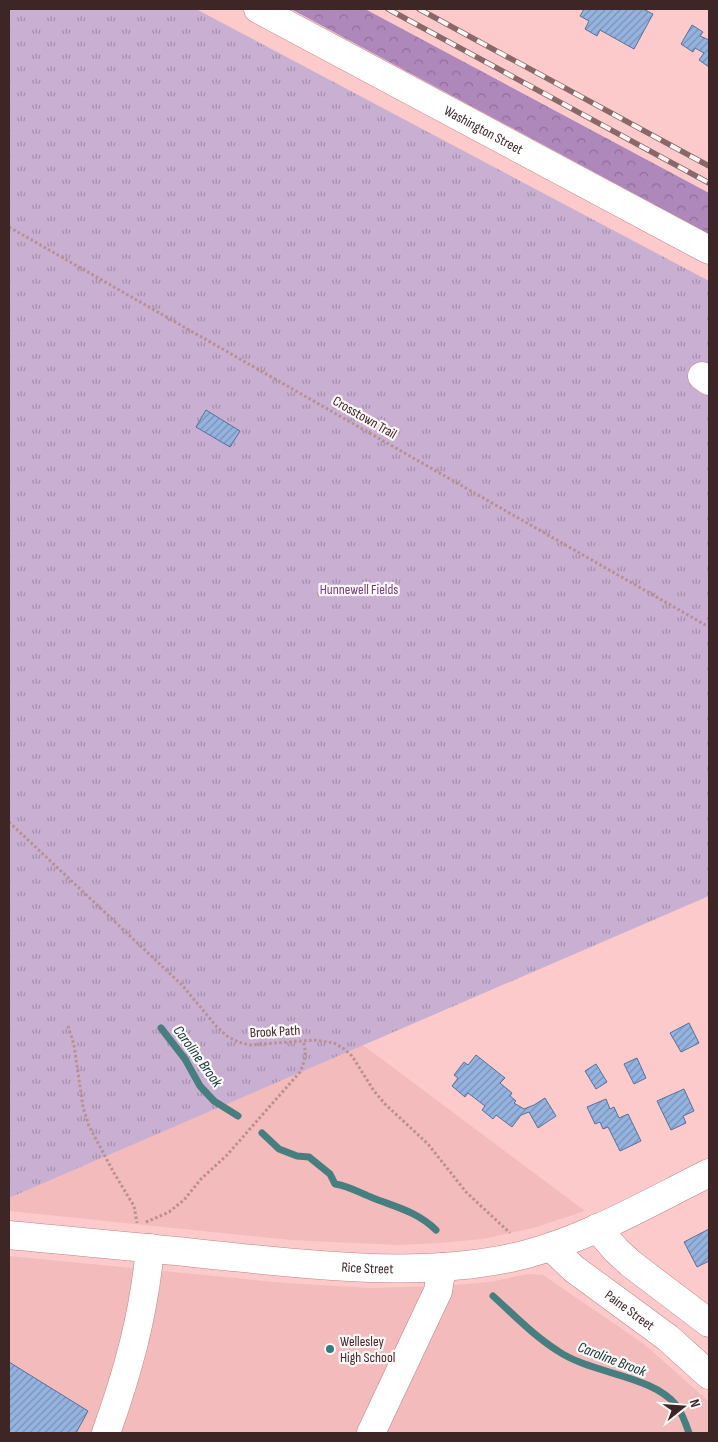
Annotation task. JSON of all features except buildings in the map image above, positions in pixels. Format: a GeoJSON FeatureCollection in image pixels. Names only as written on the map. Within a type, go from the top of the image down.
{"type":"FeatureCollection","features":[{"type":"Feature","properties":{"kind":"street","name":"Washington Street"},"geometry":{"type":"LineString","coordinates":[[258,9],[709,250]]}},
{"type":"Feature","properties":{"kind":"street","name":"Rice Street"},"geometry":{"type":"LineString","coordinates":[[9,1235],[316,1264],[371,1267],[442,1267],[484,1263],[551,1247],[597,1228],[709,1172]]}},
{"type":"Feature","properties":{"kind":"street"},"geometry":{"type":"LineString","coordinates":[[597,1228],[610,1244],[630,1263],[709,1323]]}},
{"type":"Feature","properties":{"kind":"street","name":"Paine Street"},"geometry":{"type":"LineString","coordinates":[[551,1247],[574,1269],[668,1338],[709,1375]]}},
{"type":"Feature","properties":{"kind":"street"},"geometry":{"type":"LineString","coordinates":[[106,1433],[135,1343],[146,1285],[150,1248]]}},
{"type":"Feature","properties":{"kind":"street"},"geometry":{"type":"LineString","coordinates":[[371,1433],[438,1291],[442,1267]]}},
{"type":"Feature","properties":{"kind":"path","name":"Crosstown Trail"},"geometry":{"type":"LineString","coordinates":[[9,227],[709,627]]}},
{"type":"Feature","properties":{"kind":"path","name":"Brook Path"},"geometry":{"type":"LineString","coordinates":[[9,822],[182,985],[217,1027],[227,1036],[238,1042],[250,1044],[324,1040],[343,1048],[352,1056],[374,1091],[385,1104],[428,1144],[466,1192],[512,1236]]}},
{"type":"Feature","properties":{"kind":"path"},"geometry":{"type":"LineString","coordinates":[[68,1026],[74,1045],[83,1107],[89,1126],[134,1206],[137,1225],[169,1212],[184,1200],[200,1179],[246,1133],[300,1072],[305,1061],[306,1050],[303,1041]]}},
{"type":"Feature","properties":{"kind":"shaded area"},"geometry":{"type":"Polygon","coordinates":[[[363,1045],[585,1211],[533,1228],[483,1239],[399,1245],[290,1240],[9,1211],[9,1198],[363,1045]]]}},
{"type":"Feature","properties":{"kind":"shaded area","name":"Wellesley High School"},"geometry":{"type":"Polygon","coordinates":[[[9,1256],[286,1283],[371,1288],[442,1286],[490,1282],[527,1274],[543,1275],[644,1344],[705,1398],[709,1402],[709,1433],[9,1433],[9,1256]]]}},
{"type":"Feature","properties":{"kind":"green space","name":"Hunnewell Fields"},"geometry":{"type":"Polygon","coordinates":[[[9,9],[196,9],[709,281],[709,896],[9,1198],[9,9]]]}},
{"type":"Feature","properties":{"kind":"green space"},"geometry":{"type":"Polygon","coordinates":[[[291,9],[365,9],[709,193],[709,234],[291,9]]]}},
{"type":"Feature","properties":{"kind":"waterway","name":"Caroline Brook"},"geometry":{"type":"LineString","coordinates":[[161,1028],[185,1059],[200,1086],[214,1101],[238,1116]]}},
{"type":"Feature","properties":{"kind":"waterway","name":"Caroline Brook"},"geometry":{"type":"LineString","coordinates":[[262,1133],[279,1149],[297,1156],[309,1157],[330,1174],[335,1184],[350,1188],[406,1211],[422,1219],[436,1230]]}},
{"type":"Feature","properties":{"kind":"waterway","name":"Caroline Brook"},"geometry":{"type":"LineString","coordinates":[[493,1296],[532,1332],[558,1351],[587,1365],[652,1387],[665,1395],[678,1408],[689,1433]]}},
{"type":"Feature","properties":{"kind":"railway"},"geometry":{"type":"LineString","coordinates":[[388,9],[709,183]]}},
{"type":"Feature","properties":{"kind":"railway"},"geometry":{"type":"LineString","coordinates":[[419,9],[709,166]]}},
{"type":"Feature","properties":{"kind":"place","name":"Wellesley High School"},"geometry":{"type":"Point","coordinates":[330,1349]}}]}
